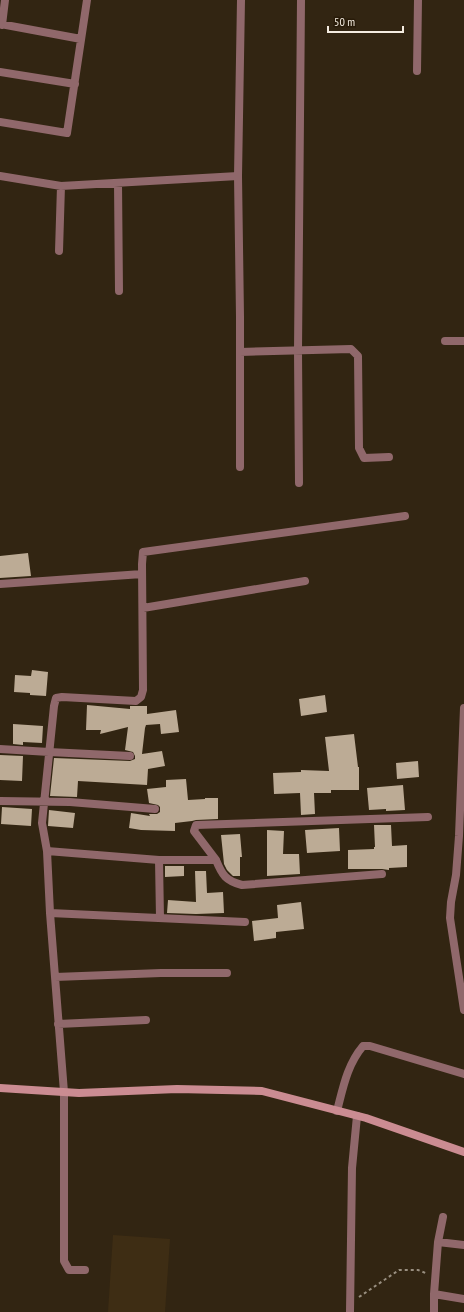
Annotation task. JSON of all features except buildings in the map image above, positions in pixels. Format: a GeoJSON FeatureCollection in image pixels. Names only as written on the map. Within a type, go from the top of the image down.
{"type":"FeatureCollection","features":[{"type":"Feature","properties":{"kind":"street"},"geometry":{"type":"LineString","coordinates":[[5,0],[1,25],[81,39]]}},
{"type":"Feature","properties":{"kind":"street"},"geometry":{"type":"LineString","coordinates":[[0,122],[68,133],[87,0]]}},
{"type":"Feature","properties":{"kind":"street"},"geometry":{"type":"LineString","coordinates":[[240,467],[238,176],[241,0]]}},
{"type":"Feature","properties":{"kind":"street"},"geometry":{"type":"LineString","coordinates":[[299,483],[298,351],[301,0]]}},
{"type":"Feature","properties":{"kind":"street"},"geometry":{"type":"LineString","coordinates":[[417,70],[418,0]]}},
{"type":"Feature","properties":{"kind":"street"},"geometry":{"type":"LineString","coordinates":[[0,72],[75,84]]}},
{"type":"Feature","properties":{"kind":"street"},"geometry":{"type":"LineString","coordinates":[[0,176],[61,186],[238,176]]}},
{"type":"Feature","properties":{"kind":"street"},"geometry":{"type":"LineString","coordinates":[[118,183],[119,291]]}},
{"type":"Feature","properties":{"kind":"street"},"geometry":{"type":"LineString","coordinates":[[59,251],[61,186]]}},
{"type":"Feature","properties":{"kind":"street"},"geometry":{"type":"LineString","coordinates":[[446,341],[464,341]]}},
{"type":"Feature","properties":{"kind":"street"},"geometry":{"type":"LineString","coordinates":[[240,352],[351,349],[358,356],[359,448],[364,458],[389,457]]}},
{"type":"Feature","properties":{"kind":"street"},"geometry":{"type":"LineString","coordinates":[[85,1270],[69,1270],[64,1261],[64,1092],[50,913],[47,851],[42,823],[56,698],[62,697],[136,701],[141,697],[143,690],[143,552],[405,516]]}},
{"type":"Feature","properties":{"kind":"street"},"geometry":{"type":"LineString","coordinates":[[0,584],[142,574]]}},
{"type":"Feature","properties":{"kind":"street"},"geometry":{"type":"LineString","coordinates":[[143,608],[305,581]]}},
{"type":"Feature","properties":{"kind":"street"},"geometry":{"type":"LineString","coordinates":[[464,708],[459,836],[456,875],[451,902],[450,918],[464,1010]]}},
{"type":"Feature","properties":{"kind":"street"},"geometry":{"type":"LineString","coordinates":[[0,748],[130,756]]}},
{"type":"Feature","properties":{"kind":"street"},"geometry":{"type":"LineString","coordinates":[[0,801],[44,803],[70,802],[155,809]]}},
{"type":"Feature","properties":{"kind":"street"},"geometry":{"type":"LineString","coordinates":[[382,874],[242,885],[233,882],[224,876],[216,860],[194,831],[196,825],[428,816]]}},
{"type":"Feature","properties":{"kind":"street"},"geometry":{"type":"LineString","coordinates":[[47,851],[159,860],[216,860]]}},
{"type":"Feature","properties":{"kind":"street"},"geometry":{"type":"LineString","coordinates":[[159,860],[160,918]]}},
{"type":"Feature","properties":{"kind":"street"},"geometry":{"type":"LineString","coordinates":[[50,913],[245,922]]}},
{"type":"Feature","properties":{"kind":"street"},"geometry":{"type":"LineString","coordinates":[[55,977],[161,973],[226,973]]}},
{"type":"Feature","properties":{"kind":"street"},"geometry":{"type":"LineString","coordinates":[[58,1024],[146,1020]]}},
{"type":"Feature","properties":{"kind":"street"},"geometry":{"type":"LineString","coordinates":[[337,1111],[348,1069],[356,1054],[363,1046],[370,1046],[464,1074]]}},
{"type":"Feature","properties":{"kind":"street"},"geometry":{"type":"LineString","coordinates":[[0,1088],[79,1093],[177,1089],[262,1091],[356,1116],[464,1152]]}},
{"type":"Feature","properties":{"kind":"street"},"geometry":{"type":"LineString","coordinates":[[350,1312],[352,1168],[356,1116]]}},
{"type":"Feature","properties":{"kind":"street"},"geometry":{"type":"LineString","coordinates":[[434,1312],[434,1276],[443,1217]]}},
{"type":"Feature","properties":{"kind":"street"},"geometry":{"type":"LineString","coordinates":[[438,1242],[464,1245]]}},
{"type":"Feature","properties":{"kind":"street"},"geometry":{"type":"LineString","coordinates":[[434,1294],[464,1299]]}},
{"type":"Feature","properties":{"kind":"path"},"geometry":{"type":"LineString","coordinates":[[350,1302],[399,1270],[418,1270],[434,1276]]}},
{"type":"Feature","properties":{"kind":"shaded area"},"geometry":{"type":"Polygon","coordinates":[[[113,1235],[170,1239],[165,1312],[108,1312],[113,1235]]]}}]}
